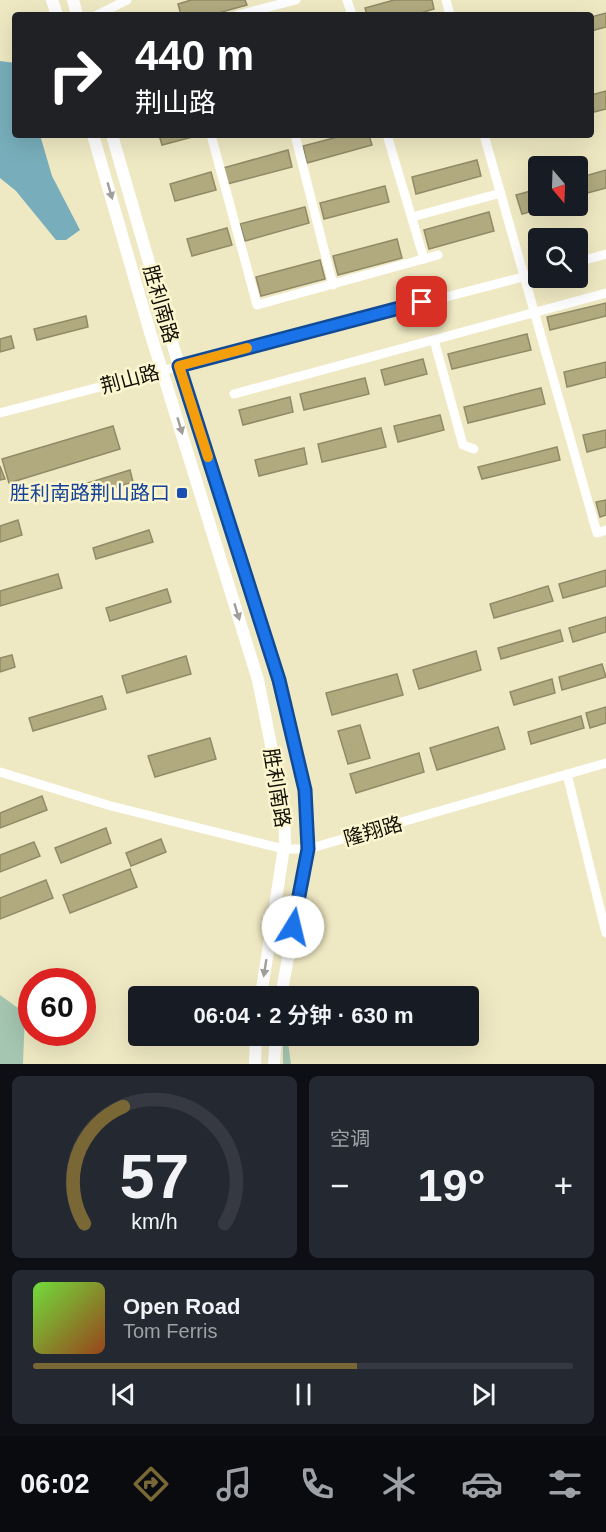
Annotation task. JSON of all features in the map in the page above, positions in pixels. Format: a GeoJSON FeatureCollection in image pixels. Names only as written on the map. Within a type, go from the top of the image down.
{"type":"FeatureCollection","features":[{"type":"Feature","properties":{"kind":"main road","name":"胜利南路"},"geometry":{"type":"LineString","coordinates":[[94,138],[162,370],[258,680],[284,810],[284,849],[263,986]]}},
{"type":"Feature","properties":{"kind":"main road","name":"胜利南路"},"geometry":{"type":"LineString","coordinates":[[113,138],[179,366],[279,680],[305,790],[308,849],[283,986]]}},
{"type":"Feature","properties":{"kind":"main road"},"geometry":{"type":"LineString","coordinates":[[255,1064],[256,1046]]}},
{"type":"Feature","properties":{"kind":"main road"},"geometry":{"type":"LineString","coordinates":[[274,1064],[275,1046]]}},
{"type":"Feature","properties":{"kind":"street"},"geometry":{"type":"LineString","coordinates":[[103,12],[127,0]]}},
{"type":"Feature","properties":{"kind":"street"},"geometry":{"type":"LineString","coordinates":[[264,12],[296,0]]}},
{"type":"Feature","properties":{"kind":"street"},"geometry":{"type":"LineString","coordinates":[[212,138],[258,305],[438,255]]}},
{"type":"Feature","properties":{"kind":"street"},"geometry":{"type":"LineString","coordinates":[[296,138],[333,285]]}},
{"type":"Feature","properties":{"kind":"street"},"geometry":{"type":"LineString","coordinates":[[388,138],[424,259]]}},
{"type":"Feature","properties":{"kind":"street"},"geometry":{"type":"LineString","coordinates":[[485,138],[597,532],[606,530]]}},
{"type":"Feature","properties":{"kind":"street"},"geometry":{"type":"LineString","coordinates":[[412,217],[501,193]]}},
{"type":"Feature","properties":{"kind":"street"},"geometry":{"type":"LineString","coordinates":[[588,259],[606,254]]}},
{"type":"Feature","properties":{"kind":"street","name":"荆山路"},"geometry":{"type":"LineString","coordinates":[[0,413],[528,275]]}},
{"type":"Feature","properties":{"kind":"street"},"geometry":{"type":"LineString","coordinates":[[234,394],[606,293]]}},
{"type":"Feature","properties":{"kind":"street"},"geometry":{"type":"LineString","coordinates":[[434,339],[463,445],[474,449]]}},
{"type":"Feature","properties":{"kind":"street","name":"隆翔路"},"geometry":{"type":"LineString","coordinates":[[0,772],[111,806],[284,849],[308,849],[606,763]]}},
{"type":"Feature","properties":{"kind":"street"},"geometry":{"type":"LineString","coordinates":[[567,774],[606,933]]}},
{"type":"Feature","properties":{"kind":"green space"},"geometry":{"type":"Polygon","coordinates":[[[0,995],[18,1008],[18,1046],[24,1046],[23,1064],[0,1064],[0,995]]]}},
{"type":"Feature","properties":{"kind":"green space"},"geometry":{"type":"Polygon","coordinates":[[[283,1046],[289,1046],[291,1064],[283,1064],[283,1046]]]}},
{"type":"Feature","properties":{"kind":"water"},"geometry":{"type":"Polygon","coordinates":[[[0,61],[12,63],[12,138],[41,138],[52,176],[80,230],[66,240],[56,240],[16,191],[0,178],[0,61]]]}},
{"type":"Feature","properties":{"kind":"building"},"geometry":{"type":"Polygon","coordinates":[[[191,0],[245,0],[247,5],[222,12],[180,12],[178,4],[191,0]]]}},
{"type":"Feature","properties":{"kind":"building"},"geometry":{"type":"Polygon","coordinates":[[[394,0],[432,0],[434,9],[424,12],[366,12],[365,8],[394,0]]]}},
{"type":"Feature","properties":{"kind":"building"},"geometry":{"type":"Polygon","coordinates":[[[606,13],[606,27],[594,30],[594,16],[606,13]]]}},
{"type":"Feature","properties":{"kind":"building"},"geometry":{"type":"Polygon","coordinates":[[[606,91],[606,109],[594,112],[594,94],[606,91]]]}},
{"type":"Feature","properties":{"kind":"building"},"geometry":{"type":"Polygon","coordinates":[[[160,138],[189,138],[162,145],[160,138]]]}},
{"type":"Feature","properties":{"kind":"building"},"geometry":{"type":"Polygon","coordinates":[[[334,138],[370,138],[372,145],[307,163],[303,146],[334,138]]]}},
{"type":"Feature","properties":{"kind":"building"},"geometry":{"type":"Polygon","coordinates":[[[288,150],[292,167],[227,184],[223,168],[288,150]]]}},
{"type":"Feature","properties":{"kind":"building"},"geometry":{"type":"Polygon","coordinates":[[[477,160],[481,176],[416,194],[412,177],[477,160]]]}},
{"type":"Feature","properties":{"kind":"building"},"geometry":{"type":"Polygon","coordinates":[[[606,170],[606,188],[588,193],[588,175],[606,170]]]}},
{"type":"Feature","properties":{"kind":"building"},"geometry":{"type":"Polygon","coordinates":[[[211,172],[216,190],[175,201],[170,184],[211,172]]]}},
{"type":"Feature","properties":{"kind":"building"},"geometry":{"type":"Polygon","coordinates":[[[385,186],[389,202],[324,219],[320,203],[385,186]]]}},
{"type":"Feature","properties":{"kind":"building"},"geometry":{"type":"Polygon","coordinates":[[[528,192],[528,212],[522,214],[516,195],[528,192]]]}},
{"type":"Feature","properties":{"kind":"building"},"geometry":{"type":"Polygon","coordinates":[[[305,207],[309,223],[245,241],[240,224],[305,207]]]}},
{"type":"Feature","properties":{"kind":"building"},"geometry":{"type":"Polygon","coordinates":[[[489,212],[494,231],[429,249],[424,230],[489,212]]]}},
{"type":"Feature","properties":{"kind":"building"},"geometry":{"type":"Polygon","coordinates":[[[227,228],[232,245],[192,256],[187,239],[227,228]]]}},
{"type":"Feature","properties":{"kind":"building"},"geometry":{"type":"Polygon","coordinates":[[[397,239],[402,258],[338,275],[333,256],[397,239]]]}},
{"type":"Feature","properties":{"kind":"building"},"geometry":{"type":"Polygon","coordinates":[[[320,260],[325,279],[261,296],[256,277],[320,260]]]}},
{"type":"Feature","properties":{"kind":"building"},"geometry":{"type":"Polygon","coordinates":[[[606,303],[606,316],[550,330],[547,317],[606,303]]]}},
{"type":"Feature","properties":{"kind":"building"},"geometry":{"type":"Polygon","coordinates":[[[86,316],[88,327],[37,340],[34,329],[86,316]]]}},
{"type":"Feature","properties":{"kind":"building"},"geometry":{"type":"Polygon","coordinates":[[[527,334],[531,350],[452,369],[448,354],[527,334]]]}},
{"type":"Feature","properties":{"kind":"building"},"geometry":{"type":"Polygon","coordinates":[[[11,336],[14,348],[0,352],[0,339],[11,336]]]}},
{"type":"Feature","properties":{"kind":"building"},"geometry":{"type":"Polygon","coordinates":[[[423,359],[427,374],[385,385],[381,370],[423,359]]]}},
{"type":"Feature","properties":{"kind":"building"},"geometry":{"type":"Polygon","coordinates":[[[606,362],[606,377],[567,387],[564,372],[606,362]]]}},
{"type":"Feature","properties":{"kind":"building"},"geometry":{"type":"Polygon","coordinates":[[[365,378],[369,394],[304,410],[300,394],[365,378]]]}},
{"type":"Feature","properties":{"kind":"building"},"geometry":{"type":"Polygon","coordinates":[[[541,388],[545,404],[468,423],[464,407],[541,388]]]}},
{"type":"Feature","properties":{"kind":"building"},"geometry":{"type":"Polygon","coordinates":[[[290,397],[293,412],[243,425],[239,410],[290,397]]]}},
{"type":"Feature","properties":{"kind":"building"},"geometry":{"type":"Polygon","coordinates":[[[440,415],[444,430],[398,442],[394,426],[440,415]]]}},
{"type":"Feature","properties":{"kind":"building"},"geometry":{"type":"Polygon","coordinates":[[[113,426],[120,449],[9,483],[2,459],[113,426]]]}},
{"type":"Feature","properties":{"kind":"building"},"geometry":{"type":"Polygon","coordinates":[[[381,428],[386,447],[322,462],[318,444],[381,428]]]}},
{"type":"Feature","properties":{"kind":"building"},"geometry":{"type":"Polygon","coordinates":[[[606,430],[606,447],[587,452],[583,435],[606,430]]]}},
{"type":"Feature","properties":{"kind":"building"},"geometry":{"type":"Polygon","coordinates":[[[557,447],[560,460],[482,479],[478,467],[557,447]]]}},
{"type":"Feature","properties":{"kind":"building"},"geometry":{"type":"Polygon","coordinates":[[[304,448],[307,464],[259,476],[255,460],[304,448]]]}},
{"type":"Feature","properties":{"kind":"building"},"geometry":{"type":"Polygon","coordinates":[[[0,466],[5,479],[0,480],[0,466]]]}},
{"type":"Feature","properties":{"kind":"building"},"geometry":{"type":"Polygon","coordinates":[[[130,470],[133,482],[82,498],[78,486],[130,470]]]}},
{"type":"Feature","properties":{"kind":"building"},"geometry":{"type":"Polygon","coordinates":[[[606,500],[606,515],[600,517],[596,502],[606,500]]]}},
{"type":"Feature","properties":{"kind":"building"},"geometry":{"type":"Polygon","coordinates":[[[18,520],[22,535],[0,542],[0,526],[18,520]]]}},
{"type":"Feature","properties":{"kind":"building"},"geometry":{"type":"Polygon","coordinates":[[[149,530],[153,542],[96,559],[93,548],[149,530]]]}},
{"type":"Feature","properties":{"kind":"building"},"geometry":{"type":"Polygon","coordinates":[[[606,570],[606,586],[563,598],[559,584],[606,570]]]}},
{"type":"Feature","properties":{"kind":"building"},"geometry":{"type":"Polygon","coordinates":[[[58,574],[62,588],[0,606],[0,591],[58,574]]]}},
{"type":"Feature","properties":{"kind":"building"},"geometry":{"type":"Polygon","coordinates":[[[548,586],[553,601],[494,618],[490,604],[548,586]]]}},
{"type":"Feature","properties":{"kind":"building"},"geometry":{"type":"Polygon","coordinates":[[[167,589],[171,602],[110,621],[106,608],[167,589]]]}},
{"type":"Feature","properties":{"kind":"building"},"geometry":{"type":"Polygon","coordinates":[[[606,617],[606,632],[573,642],[569,628],[606,617]]]}},
{"type":"Feature","properties":{"kind":"building"},"geometry":{"type":"Polygon","coordinates":[[[560,630],[563,641],[501,659],[498,648],[560,630]]]}},
{"type":"Feature","properties":{"kind":"building"},"geometry":{"type":"Polygon","coordinates":[[[476,651],[481,670],[419,689],[413,670],[476,651]]]}},
{"type":"Feature","properties":{"kind":"building"},"geometry":{"type":"Polygon","coordinates":[[[12,655],[15,667],[0,672],[0,658],[12,655]]]}},
{"type":"Feature","properties":{"kind":"building"},"geometry":{"type":"Polygon","coordinates":[[[186,656],[191,674],[127,693],[122,676],[186,656]]]}},
{"type":"Feature","properties":{"kind":"building"},"geometry":{"type":"Polygon","coordinates":[[[602,664],[606,677],[562,690],[559,677],[602,664]]]}},
{"type":"Feature","properties":{"kind":"building"},"geometry":{"type":"Polygon","coordinates":[[[397,674],[403,695],[332,715],[326,693],[397,674]]]}},
{"type":"Feature","properties":{"kind":"building"},"geometry":{"type":"Polygon","coordinates":[[[552,679],[555,693],[514,705],[510,692],[552,679]]]}},
{"type":"Feature","properties":{"kind":"building"},"geometry":{"type":"Polygon","coordinates":[[[102,696],[106,709],[33,731],[29,718],[102,696]]]}},
{"type":"Feature","properties":{"kind":"building"},"geometry":{"type":"Polygon","coordinates":[[[606,707],[606,723],[590,728],[586,713],[606,707]]]}},
{"type":"Feature","properties":{"kind":"building"},"geometry":{"type":"Polygon","coordinates":[[[581,716],[584,728],[531,744],[528,732],[581,716]]]}},
{"type":"Feature","properties":{"kind":"building"},"geometry":{"type":"Polygon","coordinates":[[[360,725],[370,758],[348,764],[338,731],[360,725]]]}},
{"type":"Feature","properties":{"kind":"building"},"geometry":{"type":"Polygon","coordinates":[[[498,727],[505,749],[437,770],[430,748],[498,727]]]}},
{"type":"Feature","properties":{"kind":"building"},"geometry":{"type":"Polygon","coordinates":[[[210,738],[216,759],[155,777],[148,756],[210,738]]]}},
{"type":"Feature","properties":{"kind":"building"},"geometry":{"type":"Polygon","coordinates":[[[419,753],[424,772],[356,793],[350,774],[419,753]]]}},
{"type":"Feature","properties":{"kind":"building"},"geometry":{"type":"Polygon","coordinates":[[[42,796],[47,810],[0,828],[0,813],[42,796]]]}},
{"type":"Feature","properties":{"kind":"building"},"geometry":{"type":"Polygon","coordinates":[[[106,828],[111,843],[61,863],[55,848],[106,828]]]}},
{"type":"Feature","properties":{"kind":"building"},"geometry":{"type":"Polygon","coordinates":[[[161,839],[166,852],[131,866],[126,853],[161,839]]]}},
{"type":"Feature","properties":{"kind":"building"},"geometry":{"type":"Polygon","coordinates":[[[34,842],[40,856],[0,872],[0,855],[34,842]]]}},
{"type":"Feature","properties":{"kind":"building"},"geometry":{"type":"Polygon","coordinates":[[[130,869],[137,887],[70,913],[63,895],[130,869]]]}},
{"type":"Feature","properties":{"kind":"building"},"geometry":{"type":"Polygon","coordinates":[[[46,880],[53,898],[0,919],[0,898],[46,880]]]}},
{"type":"Feature","properties":{"kind":"slow traffic"},"geometry":{"type":"LineString","coordinates":[[208,457],[179,366],[247,348]]}},
{"type":"Feature","properties":{"kind":"place","name":"胜利南路荆山路口"},"geometry":{"type":"Point","coordinates":[182,493]}},
{"type":"Feature","properties":{"kind":"route"},"geometry":{"type":"LineString","coordinates":[[293,927],[308,849],[305,790],[279,680],[179,366],[422,302]]}}]}
